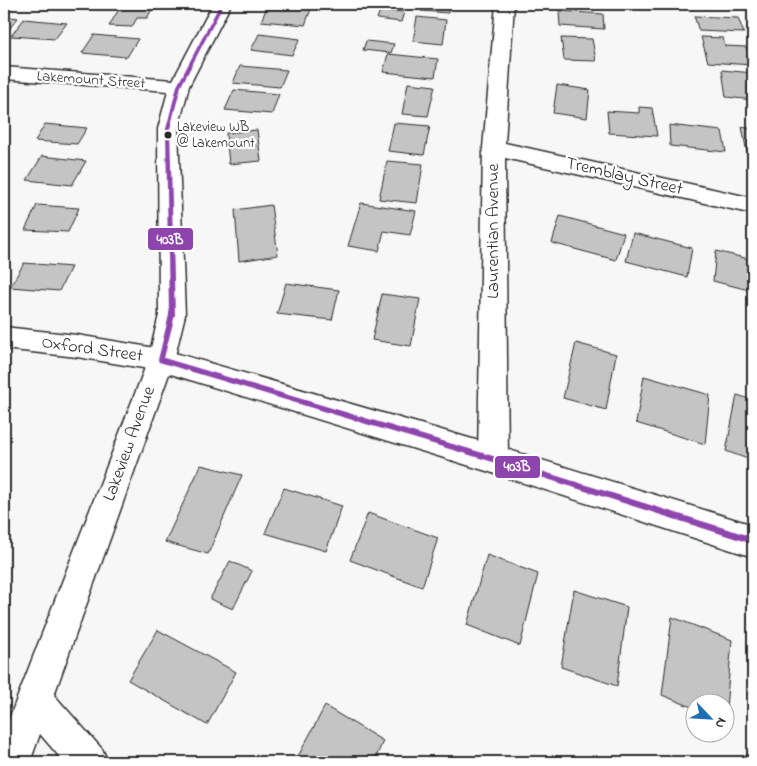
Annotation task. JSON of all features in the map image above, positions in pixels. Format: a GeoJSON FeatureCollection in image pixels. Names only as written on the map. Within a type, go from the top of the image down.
{"type":"FeatureCollection","features":[{"type":"Feature","properties":{"kind":"street","name":"Lakeview Avenue"},"geometry":{"type":"LineString","coordinates":[[11,762],[161,360],[172,315],[168,129],[179,86],[222,4]]}},
{"type":"Feature","properties":{"kind":"street","name":"Laurentian Avenue"},"geometry":{"type":"LineString","coordinates":[[493,459],[494,148],[506,4]]}},
{"type":"Feature","properties":{"kind":"street","name":"Lakemount Street"},"geometry":{"type":"LineString","coordinates":[[4,73],[179,86]]}},
{"type":"Feature","properties":{"kind":"street","name":"Tremblay Street"},"geometry":{"type":"LineString","coordinates":[[494,148],[753,206]]}},
{"type":"Feature","properties":{"kind":"street","name":"Oxford Street"},"geometry":{"type":"LineString","coordinates":[[4,338],[77,346],[161,360],[493,459],[753,542]]}},
{"type":"Feature","properties":{"kind":"street"},"geometry":{"type":"LineString","coordinates":[[34,700],[89,762]]}},
{"type":"Feature","properties":{"kind":"building"},"geometry":{"type":"Polygon","coordinates":[[[122,4],[155,4],[147,18],[137,18],[132,27],[109,26],[122,4]]]}},
{"type":"Feature","properties":{"kind":"building"},"geometry":{"type":"Polygon","coordinates":[[[422,4],[449,4],[448,13],[421,11],[422,4]]]}},
{"type":"Feature","properties":{"kind":"building"},"geometry":{"type":"Polygon","coordinates":[[[268,5],[311,9],[305,25],[261,21],[268,5]]]}},
{"type":"Feature","properties":{"kind":"building"},"geometry":{"type":"Polygon","coordinates":[[[380,10],[404,12],[401,22],[377,19],[380,10]]]}},
{"type":"Feature","properties":{"kind":"building"},"geometry":{"type":"Polygon","coordinates":[[[559,11],[603,14],[604,29],[560,26],[559,11]]]}},
{"type":"Feature","properties":{"kind":"building"},"geometry":{"type":"Polygon","coordinates":[[[4,16],[18,18],[5,34],[4,34],[4,16]]]}},
{"type":"Feature","properties":{"kind":"building"},"geometry":{"type":"Polygon","coordinates":[[[694,16],[738,18],[744,33],[699,31],[694,16]]]}},
{"type":"Feature","properties":{"kind":"building"},"geometry":{"type":"Polygon","coordinates":[[[417,17],[446,20],[443,44],[413,41],[417,17]]]}},
{"type":"Feature","properties":{"kind":"building"},"geometry":{"type":"Polygon","coordinates":[[[24,19],[67,23],[55,39],[11,36],[24,19]]]}},
{"type":"Feature","properties":{"kind":"building"},"geometry":{"type":"Polygon","coordinates":[[[259,34],[300,39],[292,55],[251,50],[259,34]]]}},
{"type":"Feature","properties":{"kind":"building"},"geometry":{"type":"Polygon","coordinates":[[[94,35],[138,39],[127,57],[82,53],[94,35]]]}},
{"type":"Feature","properties":{"kind":"building"},"geometry":{"type":"Polygon","coordinates":[[[701,37],[723,38],[725,46],[746,47],[752,65],[708,62],[701,37]]]}},
{"type":"Feature","properties":{"kind":"building"},"geometry":{"type":"Polygon","coordinates":[[[561,38],[592,39],[596,61],[564,60],[561,38]]]}},
{"type":"Feature","properties":{"kind":"building"},"geometry":{"type":"Polygon","coordinates":[[[366,41],[394,44],[391,53],[363,50],[366,41]]]}},
{"type":"Feature","properties":{"kind":"building"},"geometry":{"type":"Polygon","coordinates":[[[388,54],[438,59],[435,77],[383,72],[388,54]]]}},
{"type":"Feature","properties":{"kind":"building"},"geometry":{"type":"Polygon","coordinates":[[[240,66],[287,70],[280,87],[233,83],[240,66]]]}},
{"type":"Feature","properties":{"kind":"building"},"geometry":{"type":"Polygon","coordinates":[[[722,70],[753,73],[753,100],[726,97],[722,70]]]}},
{"type":"Feature","properties":{"kind":"building"},"geometry":{"type":"Polygon","coordinates":[[[408,83],[435,86],[428,116],[402,114],[408,83]]]}},
{"type":"Feature","properties":{"kind":"building"},"geometry":{"type":"Polygon","coordinates":[[[557,85],[590,90],[587,118],[553,113],[557,85]]]}},
{"type":"Feature","properties":{"kind":"building"},"geometry":{"type":"Polygon","coordinates":[[[234,90],[279,94],[272,114],[225,110],[234,90]]]}},
{"type":"Feature","properties":{"kind":"building"},"geometry":{"type":"Polygon","coordinates":[[[639,107],[652,108],[657,136],[609,133],[607,111],[639,113],[639,107]]]}},
{"type":"Feature","properties":{"kind":"building"},"geometry":{"type":"Polygon","coordinates":[[[394,123],[430,126],[424,155],[388,151],[394,123]]]}},
{"type":"Feature","properties":{"kind":"building"},"geometry":{"type":"Polygon","coordinates":[[[45,124],[87,128],[77,144],[35,141],[45,124]]]}},
{"type":"Feature","properties":{"kind":"building"},"geometry":{"type":"Polygon","coordinates":[[[669,125],[722,131],[726,152],[670,146],[669,125]]]}},
{"type":"Feature","properties":{"kind":"building"},"geometry":{"type":"Polygon","coordinates":[[[742,127],[753,129],[753,159],[748,158],[742,127]]]}},
{"type":"Feature","properties":{"kind":"building"},"geometry":{"type":"Polygon","coordinates":[[[257,130],[261,161],[229,164],[226,133],[257,130]]]}},
{"type":"Feature","properties":{"kind":"building"},"geometry":{"type":"Polygon","coordinates":[[[42,156],[86,161],[72,185],[27,180],[42,156]]]}},
{"type":"Feature","properties":{"kind":"building"},"geometry":{"type":"Polygon","coordinates":[[[387,161],[423,164],[417,203],[379,199],[387,161]]]}},
{"type":"Feature","properties":{"kind":"building"},"geometry":{"type":"Polygon","coordinates":[[[361,203],[416,211],[410,235],[384,231],[379,251],[348,246],[361,203]]]}},
{"type":"Feature","properties":{"kind":"building"},"geometry":{"type":"Polygon","coordinates":[[[37,205],[79,208],[68,232],[25,230],[37,205]]]}},
{"type":"Feature","properties":{"kind":"building"},"geometry":{"type":"Polygon","coordinates":[[[271,205],[278,255],[239,261],[235,210],[271,205]]]}},
{"type":"Feature","properties":{"kind":"building"},"geometry":{"type":"Polygon","coordinates":[[[560,216],[624,233],[616,260],[552,243],[560,216]]]}},
{"type":"Feature","properties":{"kind":"building"},"geometry":{"type":"Polygon","coordinates":[[[633,233],[692,248],[687,277],[626,261],[633,233]]]}},
{"type":"Feature","properties":{"kind":"building"},"geometry":{"type":"Polygon","coordinates":[[[716,251],[753,260],[753,291],[713,281],[716,251]]]}},
{"type":"Feature","properties":{"kind":"building"},"geometry":{"type":"Polygon","coordinates":[[[24,263],[71,267],[59,291],[10,287],[24,263]]]}},
{"type":"Feature","properties":{"kind":"building"},"geometry":{"type":"Polygon","coordinates":[[[286,283],[339,290],[332,320],[277,314],[286,283]]]}},
{"type":"Feature","properties":{"kind":"building"},"geometry":{"type":"Polygon","coordinates":[[[382,294],[420,299],[411,346],[372,340],[382,294]]]}},
{"type":"Feature","properties":{"kind":"building"},"geometry":{"type":"Polygon","coordinates":[[[576,343],[616,354],[606,410],[563,398],[576,343]]]}},
{"type":"Feature","properties":{"kind":"building"},"geometry":{"type":"Polygon","coordinates":[[[644,376],[710,395],[705,444],[636,423],[644,376]]]}},
{"type":"Feature","properties":{"kind":"building"},"geometry":{"type":"Polygon","coordinates":[[[737,395],[753,400],[753,461],[726,451],[737,395]]]}},
{"type":"Feature","properties":{"kind":"building"},"geometry":{"type":"Polygon","coordinates":[[[201,465],[242,475],[208,554],[165,542],[201,465]]]}},
{"type":"Feature","properties":{"kind":"building"},"geometry":{"type":"Polygon","coordinates":[[[284,488],[342,506],[326,551],[265,533],[284,488]]]}},
{"type":"Feature","properties":{"kind":"building"},"geometry":{"type":"Polygon","coordinates":[[[368,513],[438,538],[422,587],[350,560],[368,513]]]}},
{"type":"Feature","properties":{"kind":"building"},"geometry":{"type":"Polygon","coordinates":[[[487,555],[538,574],[520,646],[467,625],[487,555]]]}},
{"type":"Feature","properties":{"kind":"building"},"geometry":{"type":"Polygon","coordinates":[[[230,561],[252,571],[233,609],[210,599],[230,561]]]}},
{"type":"Feature","properties":{"kind":"building"},"geometry":{"type":"Polygon","coordinates":[[[574,590],[627,607],[617,686],[561,667],[574,590]]]}},
{"type":"Feature","properties":{"kind":"building"},"geometry":{"type":"Polygon","coordinates":[[[672,617],[732,640],[727,694],[684,694],[684,704],[662,695],[672,617]]]}},
{"type":"Feature","properties":{"kind":"building"},"geometry":{"type":"Polygon","coordinates":[[[158,630],[236,672],[207,725],[128,680],[158,630]]]}},
{"type":"Feature","properties":{"kind":"building"},"geometry":{"type":"Polygon","coordinates":[[[325,706],[383,741],[374,762],[295,762],[325,706]]]}},
{"type":"Feature","properties":{"kind":"transit line","name":"403B"},"geometry":{"type":"LineString","coordinates":[[222,4],[179,86],[168,129],[172,315],[161,360],[493,459],[753,541]]}},
{"type":"Feature","properties":{"kind":"place","name":"Lakeview WB @ Lakemount"},"geometry":{"type":"Point","coordinates":[168,135]}}]}
